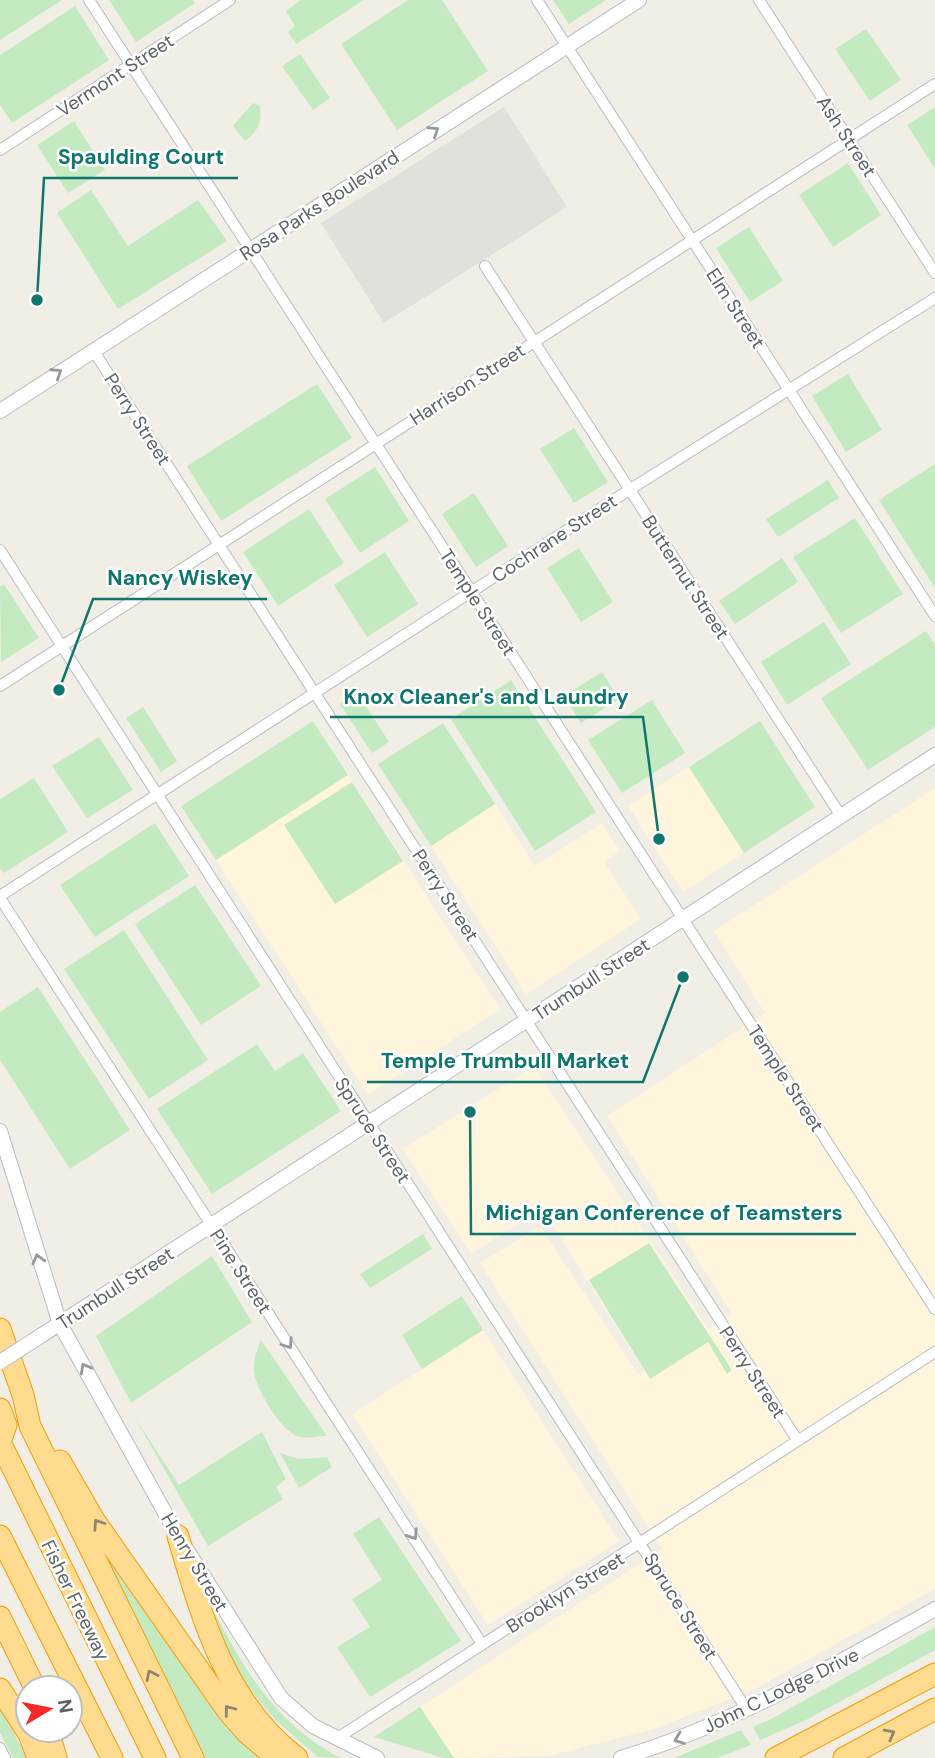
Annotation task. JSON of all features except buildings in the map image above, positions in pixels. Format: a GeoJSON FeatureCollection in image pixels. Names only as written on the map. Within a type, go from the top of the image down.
{"type":"FeatureCollection","features":[{"type":"Feature","properties":{"kind":"highway"},"geometry":{"type":"LineString","coordinates":[[0,1329],[23,1395],[30,1426],[193,1758]]}},
{"type":"Feature","properties":{"kind":"highway"},"geometry":{"type":"LineString","coordinates":[[23,1395],[94,1520],[227,1710],[247,1733],[277,1758]]}},
{"type":"Feature","properties":{"kind":"highway"},"geometry":{"type":"LineString","coordinates":[[0,1409],[6,1425],[0,1442]]}},
{"type":"Feature","properties":{"kind":"highway","name":"Fisher Freeway"},"geometry":{"type":"LineString","coordinates":[[0,1442],[155,1758]]}},
{"type":"Feature","properties":{"kind":"highway","name":"Fisher Freeway"},"geometry":{"type":"LineString","coordinates":[[0,1536],[69,1674]]}},
{"type":"Feature","properties":{"kind":"highway"},"geometry":{"type":"LineString","coordinates":[[178,1536],[201,1614],[222,1667],[243,1700],[297,1758]]}},
{"type":"Feature","properties":{"kind":"highway"},"geometry":{"type":"LineString","coordinates":[[0,1569],[68,1674]]}},
{"type":"Feature","properties":{"kind":"highway"},"geometry":{"type":"LineString","coordinates":[[0,1617],[28,1674]]}},
{"type":"Feature","properties":{"kind":"highway"},"geometry":{"type":"LineString","coordinates":[[776,1758],[935,1674]]}},
{"type":"Feature","properties":{"kind":"highway"},"geometry":{"type":"LineString","coordinates":[[0,1689],[29,1734],[38,1758]]}},
{"type":"Feature","properties":{"kind":"highway","name":"Fisher Freeway"},"geometry":{"type":"LineString","coordinates":[[84,1703],[112,1758]]}},
{"type":"Feature","properties":{"kind":"highway"},"geometry":{"type":"LineString","coordinates":[[849,1756],[935,1709]]}},
{"type":"Feature","properties":{"kind":"street","name":"Temple Street"},"geometry":{"type":"LineString","coordinates":[[89,0],[935,1309]]}},
{"type":"Feature","properties":{"kind":"street","name":"Vermont Street"},"geometry":{"type":"LineString","coordinates":[[0,150],[230,0]]}},
{"type":"Feature","properties":{"kind":"street","name":"Elm Street"},"geometry":{"type":"LineString","coordinates":[[537,0],[935,616]]}},
{"type":"Feature","properties":{"kind":"street","name":"Rosa Parks Boulevard"},"geometry":{"type":"LineString","coordinates":[[0,411],[639,0]]}},
{"type":"Feature","properties":{"kind":"street","name":"Ash Street"},"geometry":{"type":"LineString","coordinates":[[760,0],[935,273]]}},
{"type":"Feature","properties":{"kind":"street","name":"Harrison Street"},"geometry":{"type":"LineString","coordinates":[[0,686],[533,340],[935,84]]}},
{"type":"Feature","properties":{"kind":"street","name":"Butternut Street"},"geometry":{"type":"LineString","coordinates":[[485,266],[841,816]]}},
{"type":"Feature","properties":{"kind":"street","name":"Cochrane Street"},"geometry":{"type":"LineString","coordinates":[[0,897],[629,490],[935,298]]}},
{"type":"Feature","properties":{"kind":"street","name":"Perry Street"},"geometry":{"type":"LineString","coordinates":[[93,350],[798,1441]]}},
{"type":"Feature","properties":{"kind":"street","name":"Spruce Street"},"geometry":{"type":"LineString","coordinates":[[0,550],[747,1710]]}},
{"type":"Feature","properties":{"kind":"street","name":"Trumbull Street"},"geometry":{"type":"LineString","coordinates":[[0,1362],[935,755]]}},
{"type":"Feature","properties":{"kind":"street","name":"Pine Street"},"geometry":{"type":"LineString","coordinates":[[0,897],[482,1644]]}},
{"type":"Feature","properties":{"kind":"street","name":"Henry Street"},"geometry":{"type":"LineString","coordinates":[[0,1131],[60,1324],[178,1536],[267,1681],[296,1713],[336,1739],[377,1758]]}},
{"type":"Feature","properties":{"kind":"street","name":"Brooklyn Street"},"geometry":{"type":"LineString","coordinates":[[336,1739],[935,1352]]}},
{"type":"Feature","properties":{"kind":"street","name":"John C Lodge Drive"},"geometry":{"type":"LineString","coordinates":[[621,1758],[660,1746],[802,1684],[935,1609]]}},
{"type":"Feature","properties":{"kind":"street"},"geometry":{"type":"LineString","coordinates":[[0,1748],[5,1758]]}},
{"type":"Feature","properties":{"kind":"shaded area"},"geometry":{"type":"Polygon","coordinates":[[[504,107],[567,207],[384,323],[321,223],[504,107]]]}},
{"type":"Feature","properties":{"kind":"shaded area"},"geometry":{"type":"Polygon","coordinates":[[[313,721],[500,1009],[368,1095],[181,806],[313,721]]]}},
{"type":"Feature","properties":{"kind":"shaded area"},"geometry":{"type":"Polygon","coordinates":[[[689,767],[744,853],[683,892],[628,806],[689,767]]]}},
{"type":"Feature","properties":{"kind":"shaded area"},"geometry":{"type":"Polygon","coordinates":[[[935,788],[935,1589],[755,1689],[654,1729],[548,1756],[454,1758],[420,1707],[662,1549],[480,1263],[540,1226],[638,1374],[644,1371],[542,1208],[471,1254],[403,1149],[534,1066],[708,1329],[732,1314],[607,1116],[765,1013],[714,931],[935,788]]]}},
{"type":"Feature","properties":{"kind":"shaded area"},"geometry":{"type":"Polygon","coordinates":[[[495,804],[535,866],[602,823],[620,851],[604,862],[641,919],[526,994],[431,846],[495,804]]]}},
{"type":"Feature","properties":{"kind":"shaded area"},"geometry":{"type":"Polygon","coordinates":[[[483,1330],[619,1541],[488,1625],[352,1414],[483,1330]]]}},
{"type":"Feature","properties":{"kind":"green space"},"geometry":{"type":"Polygon","coordinates":[[[0,0],[62,0],[0,40],[0,0]]]}},
{"type":"Feature","properties":{"kind":"green space"},"geometry":{"type":"Polygon","coordinates":[[[109,0],[193,0],[195,3],[136,42],[109,0]]]}},
{"type":"Feature","properties":{"kind":"green space"},"geometry":{"type":"Polygon","coordinates":[[[301,0],[364,0],[296,44],[288,32],[295,26],[286,11],[301,0]]]}},
{"type":"Feature","properties":{"kind":"green space"},"geometry":{"type":"Polygon","coordinates":[[[408,0],[442,0],[488,71],[397,130],[341,44],[408,0]]]}},
{"type":"Feature","properties":{"kind":"green space"},"geometry":{"type":"Polygon","coordinates":[[[553,0],[606,0],[569,24],[553,0]]]}},
{"type":"Feature","properties":{"kind":"green space"},"geometry":{"type":"Polygon","coordinates":[[[75,6],[109,60],[12,123],[0,105],[0,55],[75,6]]]}},
{"type":"Feature","properties":{"kind":"green space"},"geometry":{"type":"Polygon","coordinates":[[[866,29],[901,80],[870,101],[835,49],[866,29]]]}},
{"type":"Feature","properties":{"kind":"green space"},"geometry":{"type":"Polygon","coordinates":[[[300,54],[330,98],[313,110],[282,66],[300,54]]]}},
{"type":"Feature","properties":{"kind":"green space"},"geometry":{"type":"Polygon","coordinates":[[[253,103],[260,106],[260,122],[245,141],[233,126],[253,103]]]}},
{"type":"Feature","properties":{"kind":"green space"},"geometry":{"type":"Polygon","coordinates":[[[935,107],[935,169],[907,125],[935,107]]]}},
{"type":"Feature","properties":{"kind":"green space"},"geometry":{"type":"Polygon","coordinates":[[[74,121],[105,170],[68,193],[37,145],[74,121]]]}},
{"type":"Feature","properties":{"kind":"green space"},"geometry":{"type":"Polygon","coordinates":[[[848,163],[881,215],[833,247],[799,195],[848,163]]]}},
{"type":"Feature","properties":{"kind":"green space"},"geometry":{"type":"Polygon","coordinates":[[[91,190],[128,246],[198,200],[227,241],[118,309],[57,213],[91,190]]]}},
{"type":"Feature","properties":{"kind":"green space"},"geometry":{"type":"Polygon","coordinates":[[[749,227],[783,281],[750,302],[716,248],[749,227]]]}},
{"type":"Feature","properties":{"kind":"green space"},"geometry":{"type":"Polygon","coordinates":[[[848,374],[882,430],[846,452],[812,396],[848,374]]]}},
{"type":"Feature","properties":{"kind":"green space"},"geometry":{"type":"Polygon","coordinates":[[[317,384],[352,438],[221,521],[187,466],[317,384]]]}},
{"type":"Feature","properties":{"kind":"green space"},"geometry":{"type":"Polygon","coordinates":[[[574,428],[608,482],[574,503],[540,449],[574,428]]]}},
{"type":"Feature","properties":{"kind":"green space"},"geometry":{"type":"Polygon","coordinates":[[[935,464],[935,588],[879,500],[935,464]]]}},
{"type":"Feature","properties":{"kind":"green space"},"geometry":{"type":"Polygon","coordinates":[[[375,467],[409,521],[360,553],[325,499],[375,467]]]}},
{"type":"Feature","properties":{"kind":"green space"},"geometry":{"type":"Polygon","coordinates":[[[828,480],[839,498],[778,537],[766,519],[828,480]]]}},
{"type":"Feature","properties":{"kind":"green space"},"geometry":{"type":"Polygon","coordinates":[[[474,493],[508,546],[476,567],[442,514],[474,493]]]}},
{"type":"Feature","properties":{"kind":"green space"},"geometry":{"type":"Polygon","coordinates":[[[309,509],[344,563],[278,606],[243,552],[309,509]]]}},
{"type":"Feature","properties":{"kind":"green space"},"geometry":{"type":"Polygon","coordinates":[[[855,518],[903,594],[841,633],[793,557],[855,518]]]}},
{"type":"Feature","properties":{"kind":"green space"},"geometry":{"type":"Polygon","coordinates":[[[579,548],[613,602],[581,622],[547,568],[579,548]]]}},
{"type":"Feature","properties":{"kind":"green space"},"geometry":{"type":"Polygon","coordinates":[[[385,552],[418,604],[367,637],[334,585],[385,552]]]}},
{"type":"Feature","properties":{"kind":"green space"},"geometry":{"type":"Polygon","coordinates":[[[782,558],[798,582],[735,624],[719,601],[782,558]]]}},
{"type":"Feature","properties":{"kind":"green space"},"geometry":{"type":"Polygon","coordinates":[[[4,584],[39,638],[1,662],[0,587],[4,584]]]}},
{"type":"Feature","properties":{"kind":"green space"},"geometry":{"type":"Polygon","coordinates":[[[824,622],[851,664],[787,705],[761,662],[824,622]]]}},
{"type":"Feature","properties":{"kind":"green space"},"geometry":{"type":"Polygon","coordinates":[[[926,631],[935,645],[935,727],[868,770],[821,698],[926,631]]]}},
{"type":"Feature","properties":{"kind":"green space"},"geometry":{"type":"Polygon","coordinates":[[[602,672],[619,699],[581,723],[564,696],[602,672]]]}},
{"type":"Feature","properties":{"kind":"green space"},"geometry":{"type":"Polygon","coordinates":[[[511,680],[596,812],[535,851],[451,719],[511,680]]]}},
{"type":"Feature","properties":{"kind":"green space"},"geometry":{"type":"Polygon","coordinates":[[[357,692],[389,742],[372,753],[340,704],[357,692]]]}},
{"type":"Feature","properties":{"kind":"green space"},"geometry":{"type":"Polygon","coordinates":[[[652,700],[685,753],[622,793],[588,740],[652,700]]]}},
{"type":"Feature","properties":{"kind":"green space"},"geometry":{"type":"Polygon","coordinates":[[[143,707],[177,761],[161,772],[126,718],[143,707]]]}},
{"type":"Feature","properties":{"kind":"green space"},"geometry":{"type":"Polygon","coordinates":[[[313,721],[348,775],[216,860],[181,806],[313,721]]]}},
{"type":"Feature","properties":{"kind":"green space"},"geometry":{"type":"Polygon","coordinates":[[[760,721],[815,807],[744,853],[689,767],[760,721]]]}},
{"type":"Feature","properties":{"kind":"green space"},"geometry":{"type":"Polygon","coordinates":[[[443,723],[495,804],[431,846],[378,764],[443,723]]]}},
{"type":"Feature","properties":{"kind":"green space"},"geometry":{"type":"Polygon","coordinates":[[[99,737],[133,790],[87,818],[52,766],[99,737]]]}},
{"type":"Feature","properties":{"kind":"green space"},"geometry":{"type":"Polygon","coordinates":[[[34,778],[68,832],[4,873],[0,868],[0,799],[34,778]]]}},
{"type":"Feature","properties":{"kind":"green space"},"geometry":{"type":"Polygon","coordinates":[[[352,782],[403,861],[335,904],[284,825],[352,782]]]}},
{"type":"Feature","properties":{"kind":"green space"},"geometry":{"type":"Polygon","coordinates":[[[155,823],[189,876],[95,937],[60,885],[155,823]]]}},
{"type":"Feature","properties":{"kind":"green space"},"geometry":{"type":"Polygon","coordinates":[[[195,885],[261,986],[201,1025],[135,924],[195,885]]]}},
{"type":"Feature","properties":{"kind":"green space"},"geometry":{"type":"Polygon","coordinates":[[[124,930],[208,1060],[149,1099],[64,969],[124,930]]]}},
{"type":"Feature","properties":{"kind":"green space"},"geometry":{"type":"Polygon","coordinates":[[[38,987],[130,1130],[70,1169],[0,1060],[0,1012],[38,987]]]}},
{"type":"Feature","properties":{"kind":"green space"},"geometry":{"type":"Polygon","coordinates":[[[257,1044],[275,1071],[303,1053],[341,1111],[212,1194],[157,1109],[257,1044]]]}},
{"type":"Feature","properties":{"kind":"green space"},"geometry":{"type":"Polygon","coordinates":[[[423,1234],[432,1249],[370,1288],[360,1274],[423,1234]]]}},
{"type":"Feature","properties":{"kind":"green space"},"geometry":{"type":"Polygon","coordinates":[[[649,1243],[732,1370],[727,1374],[708,1342],[650,1379],[589,1280],[649,1243]]]}},
{"type":"Feature","properties":{"kind":"green space"},"geometry":{"type":"Polygon","coordinates":[[[212,1256],[252,1322],[131,1403],[96,1336],[212,1256]]]}},
{"type":"Feature","properties":{"kind":"green space"},"geometry":{"type":"Polygon","coordinates":[[[462,1296],[483,1330],[422,1369],[402,1335],[462,1296]]]}},
{"type":"Feature","properties":{"kind":"green space"},"geometry":{"type":"Polygon","coordinates":[[[261,1340],[327,1436],[306,1438],[293,1434],[272,1412],[261,1393],[254,1372],[261,1340]]]}},
{"type":"Feature","properties":{"kind":"green space"},"geometry":{"type":"Polygon","coordinates":[[[135,1418],[179,1485],[262,1432],[286,1479],[276,1487],[283,1499],[208,1546],[135,1418]]]}},
{"type":"Feature","properties":{"kind":"green space"},"geometry":{"type":"Polygon","coordinates":[[[280,1453],[298,1459],[327,1457],[332,1467],[299,1488],[280,1453]]]}},
{"type":"Feature","properties":{"kind":"green space"},"geometry":{"type":"Polygon","coordinates":[[[379,1517],[461,1641],[370,1697],[337,1647],[370,1627],[352,1599],[382,1580],[353,1534],[379,1517]]]}},
{"type":"Feature","properties":{"kind":"green space"},"geometry":{"type":"Polygon","coordinates":[[[101,1542],[270,1758],[201,1758],[95,1544],[101,1542]]]}},
{"type":"Feature","properties":{"kind":"green space"},"geometry":{"type":"Polygon","coordinates":[[[200,1585],[241,1661],[256,1683],[292,1724],[340,1758],[318,1757],[275,1720],[249,1688],[225,1648],[200,1585]]]}},
{"type":"Feature","properties":{"kind":"green space"},"geometry":{"type":"Polygon","coordinates":[[[935,1627],[935,1650],[808,1719],[760,1740],[753,1727],[935,1627]]]}},
{"type":"Feature","properties":{"kind":"green space"},"geometry":{"type":"Polygon","coordinates":[[[0,1706],[14,1733],[14,1744],[20,1744],[27,1758],[13,1758],[0,1733],[0,1706]]]}},
{"type":"Feature","properties":{"kind":"green space"},"geometry":{"type":"Polygon","coordinates":[[[420,1707],[454,1758],[444,1758],[374,1737],[420,1707]]]}},
{"type":"Feature","properties":{"kind":"green space"},"geometry":{"type":"Polygon","coordinates":[[[741,1730],[751,1745],[717,1758],[674,1758],[741,1730]]]}},
{"type":"Feature","properties":{"kind":"place","name":"Spaulding Court"},"geometry":{"type":"Point","coordinates":[37,300]}},
{"type":"Feature","properties":{"kind":"place","name":"Nancy Wiskey"},"geometry":{"type":"Point","coordinates":[59,690]}},
{"type":"Feature","properties":{"kind":"place","name":"Knox Cleaner's and Laundry"},"geometry":{"type":"Point","coordinates":[659,839]}},
{"type":"Feature","properties":{"kind":"place","name":"Temple Trumbull Market"},"geometry":{"type":"Point","coordinates":[683,977]}},
{"type":"Feature","properties":{"kind":"place","name":"Michigan Conference of Teamsters"},"geometry":{"type":"Point","coordinates":[470,1112]}}]}
